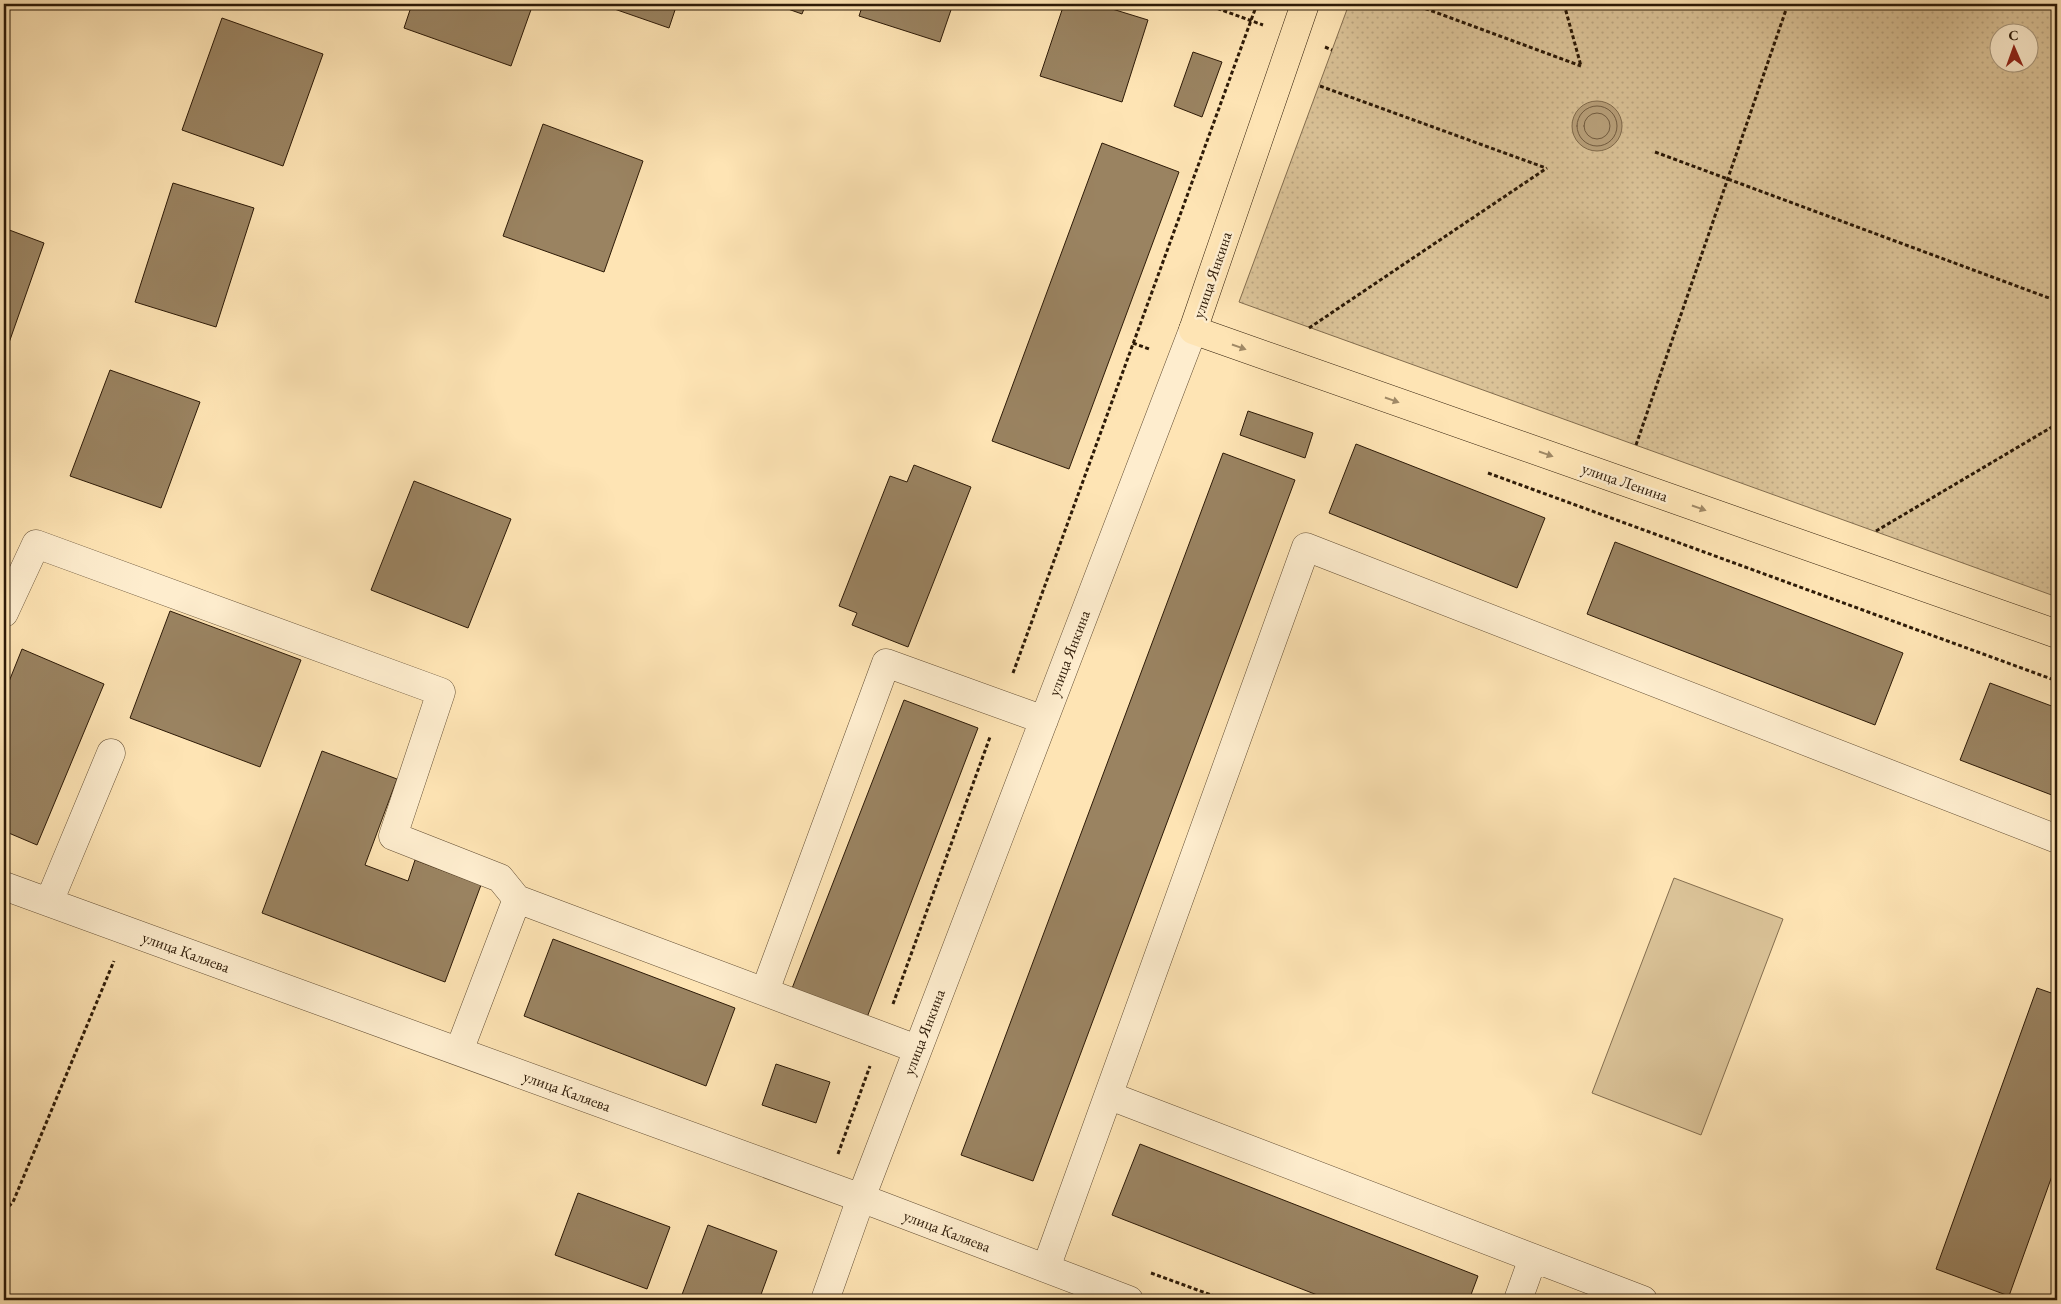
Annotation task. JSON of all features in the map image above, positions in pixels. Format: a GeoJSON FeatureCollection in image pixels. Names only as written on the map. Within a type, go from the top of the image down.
{"type":"FeatureCollection","features":[{"type":"Feature","properties":{"kind":"main road","name":"улица Янкина"},"geometry":{"type":"LineString","coordinates":[[1193,330],[1306,4]]}},
{"type":"Feature","properties":{"kind":"main road","name":"улица Ленина"},"geometry":{"type":"LineString","coordinates":[[1193,330],[2057,634]]}},
{"type":"Feature","properties":{"kind":"street","name":"улица Янкина"},"geometry":{"type":"LineString","coordinates":[[825,1300],[917,1049],[1193,330]]}},
{"type":"Feature","properties":{"kind":"street"},"geometry":{"type":"LineString","coordinates":[[4,613],[36,544],[441,692],[393,836],[500,878],[517,899],[917,1049]]}},
{"type":"Feature","properties":{"kind":"street"},"geometry":{"type":"LineString","coordinates":[[1046,1268],[1110,1096],[1306,548],[2057,840]]}},
{"type":"Feature","properties":{"kind":"street"},"geometry":{"type":"LineString","coordinates":[[765,991],[886,663],[1044,720]]}},
{"type":"Feature","properties":{"kind":"street"},"geometry":{"type":"LineString","coordinates":[[49,902],[111,753]]}},
{"type":"Feature","properties":{"kind":"street","name":"улица Каляева"},"geometry":{"type":"LineString","coordinates":[[4,886],[861,1198],[1129,1300]]}},
{"type":"Feature","properties":{"kind":"street"},"geometry":{"type":"LineString","coordinates":[[458,1051],[517,899]]}},
{"type":"Feature","properties":{"kind":"street"},"geometry":{"type":"LineString","coordinates":[[1110,1096],[1643,1300]]}},
{"type":"Feature","properties":{"kind":"street"},"geometry":{"type":"LineString","coordinates":[[1518,1300],[1533,1258]]}},
{"type":"Feature","properties":{"kind":"path"},"geometry":{"type":"LineString","coordinates":[[828,1152],[838,1155],[1257,4]]}},
{"type":"Feature","properties":{"kind":"path"},"geometry":{"type":"LineString","coordinates":[[1413,4],[1581,66],[1564,4]]}},
{"type":"Feature","properties":{"kind":"path"},"geometry":{"type":"LineString","coordinates":[[1636,445],[1788,4]]}},
{"type":"Feature","properties":{"kind":"path"},"geometry":{"type":"LineString","coordinates":[[1309,328],[1547,168],[1320,86]]}},
{"type":"Feature","properties":{"kind":"path"},"geometry":{"type":"LineString","coordinates":[[1655,152],[2057,301]]}},
{"type":"Feature","properties":{"kind":"path"},"geometry":{"type":"LineString","coordinates":[[1133,343],[1182,360]]}},
{"type":"Feature","properties":{"kind":"path"},"geometry":{"type":"LineString","coordinates":[[1876,531],[2057,424]]}},
{"type":"Feature","properties":{"kind":"path"},"geometry":{"type":"LineString","coordinates":[[1487,472],[2057,681]]}},
{"type":"Feature","properties":{"kind":"path"},"geometry":{"type":"LineString","coordinates":[[4,1211],[13,1202],[116,958]]}},
{"type":"Feature","properties":{"kind":"shaded area"},"geometry":{"type":"Polygon","coordinates":[[[1349,4],[2057,4],[2057,597],[1239,302],[1349,4]]]}},
{"type":"Feature","properties":{"kind":"shaded area"},"geometry":{"type":"Polygon","coordinates":[[[1674,878],[1783,919],[1701,1135],[1592,1093],[1674,878]]]}},
{"type":"Feature","properties":{"kind":"water"},"geometry":{"type":"Polygon","coordinates":[[[1597,101],[1611,105],[1618,112],[1622,126],[1618,140],[1611,147],[1597,151],[1583,147],[1576,140],[1572,126],[1576,112],[1583,105],[1597,101]]]}},
{"type":"Feature","properties":{"kind":"building"},"geometry":{"type":"Polygon","coordinates":[[[412,4],[533,4],[511,66],[404,28],[412,4]]]}},
{"type":"Feature","properties":{"kind":"building"},"geometry":{"type":"Polygon","coordinates":[[[600,4],[677,4],[669,28],[600,4]]]}},
{"type":"Feature","properties":{"kind":"building"},"geometry":{"type":"Polygon","coordinates":[[[774,4],[806,4],[802,14],[774,4]]]}},
{"type":"Feature","properties":{"kind":"building"},"geometry":{"type":"Polygon","coordinates":[[[863,4],[953,4],[940,42],[859,16],[863,4]]]}},
{"type":"Feature","properties":{"kind":"building"},"geometry":{"type":"Polygon","coordinates":[[[1064,4],[1096,4],[1148,20],[1122,102],[1040,76],[1064,4]]]}},
{"type":"Feature","properties":{"kind":"building"},"geometry":{"type":"Polygon","coordinates":[[[222,18],[323,54],[283,166],[182,130],[222,18]]]}},
{"type":"Feature","properties":{"kind":"building"},"geometry":{"type":"Polygon","coordinates":[[[1193,52],[1222,62],[1202,117],[1174,106],[1193,52]]]}},
{"type":"Feature","properties":{"kind":"building"},"geometry":{"type":"Polygon","coordinates":[[[543,124],[643,161],[604,272],[503,236],[543,124]]]}},
{"type":"Feature","properties":{"kind":"building"},"geometry":{"type":"Polygon","coordinates":[[[1102,143],[1179,172],[1069,469],[992,441],[1102,143]]]}},
{"type":"Feature","properties":{"kind":"building"},"geometry":{"type":"Polygon","coordinates":[[[173,183],[254,208],[216,327],[135,302],[173,183]]]}},
{"type":"Feature","properties":{"kind":"building"},"geometry":{"type":"Polygon","coordinates":[[[4,228],[44,243],[4,357],[4,228]]]}},
{"type":"Feature","properties":{"kind":"building"},"geometry":{"type":"Polygon","coordinates":[[[110,370],[200,402],[161,508],[70,476],[110,370]]]}},
{"type":"Feature","properties":{"kind":"building"},"geometry":{"type":"Polygon","coordinates":[[[1248,411],[1313,433],[1305,458],[1240,435],[1248,411]]]}},
{"type":"Feature","properties":{"kind":"building"},"geometry":{"type":"Polygon","coordinates":[[[1356,444],[1545,518],[1517,588],[1329,513],[1356,444]]]}},
{"type":"Feature","properties":{"kind":"building"},"geometry":{"type":"Polygon","coordinates":[[[1223,453],[1295,480],[1033,1181],[961,1155],[1223,453]]]}},
{"type":"Feature","properties":{"kind":"building"},"geometry":{"type":"Polygon","coordinates":[[[914,465],[971,487],[908,647],[852,625],[857,613],[839,606],[890,476],[907,482],[914,465]]]}},
{"type":"Feature","properties":{"kind":"building"},"geometry":{"type":"Polygon","coordinates":[[[414,481],[511,519],[468,628],[371,590],[414,481]]]}},
{"type":"Feature","properties":{"kind":"building"},"geometry":{"type":"Polygon","coordinates":[[[1615,542],[1903,653],[1875,725],[1587,614],[1615,542]]]}},
{"type":"Feature","properties":{"kind":"building"},"geometry":{"type":"Polygon","coordinates":[[[170,611],[301,660],[260,767],[130,718],[170,611]]]}},
{"type":"Feature","properties":{"kind":"building"},"geometry":{"type":"Polygon","coordinates":[[[22,649],[104,684],[37,845],[4,831],[4,694],[22,649]]]}},
{"type":"Feature","properties":{"kind":"building"},"geometry":{"type":"Polygon","coordinates":[[[1990,683],[2057,708],[2057,797],[1960,760],[1990,683]]]}},
{"type":"Feature","properties":{"kind":"building"},"geometry":{"type":"Polygon","coordinates":[[[904,700],[978,728],[866,1020],[791,991],[904,700]]]}},
{"type":"Feature","properties":{"kind":"building"},"geometry":{"type":"Polygon","coordinates":[[[322,751],[397,779],[365,865],[408,881],[415,860],[481,885],[445,982],[262,913],[322,751]]]}},
{"type":"Feature","properties":{"kind":"building"},"geometry":{"type":"Polygon","coordinates":[[[553,939],[735,1008],[706,1086],[524,1016],[553,939]]]}},
{"type":"Feature","properties":{"kind":"building"},"geometry":{"type":"Polygon","coordinates":[[[2037,988],[2057,995],[2057,1162],[2009,1296],[1936,1269],[2037,988]]]}},
{"type":"Feature","properties":{"kind":"building"},"geometry":{"type":"Polygon","coordinates":[[[776,1064],[830,1082],[816,1123],[762,1105],[776,1064]]]}},
{"type":"Feature","properties":{"kind":"building"},"geometry":{"type":"Polygon","coordinates":[[[1140,1144],[1478,1276],[1469,1300],[1330,1300],[1112,1215],[1140,1144]]]}},
{"type":"Feature","properties":{"kind":"building"},"geometry":{"type":"Polygon","coordinates":[[[578,1193],[670,1227],[647,1289],[555,1255],[578,1193]]]}},
{"type":"Feature","properties":{"kind":"building"},"geometry":{"type":"Polygon","coordinates":[[[708,1225],[777,1251],[759,1300],[680,1300],[708,1225]]]}}]}
